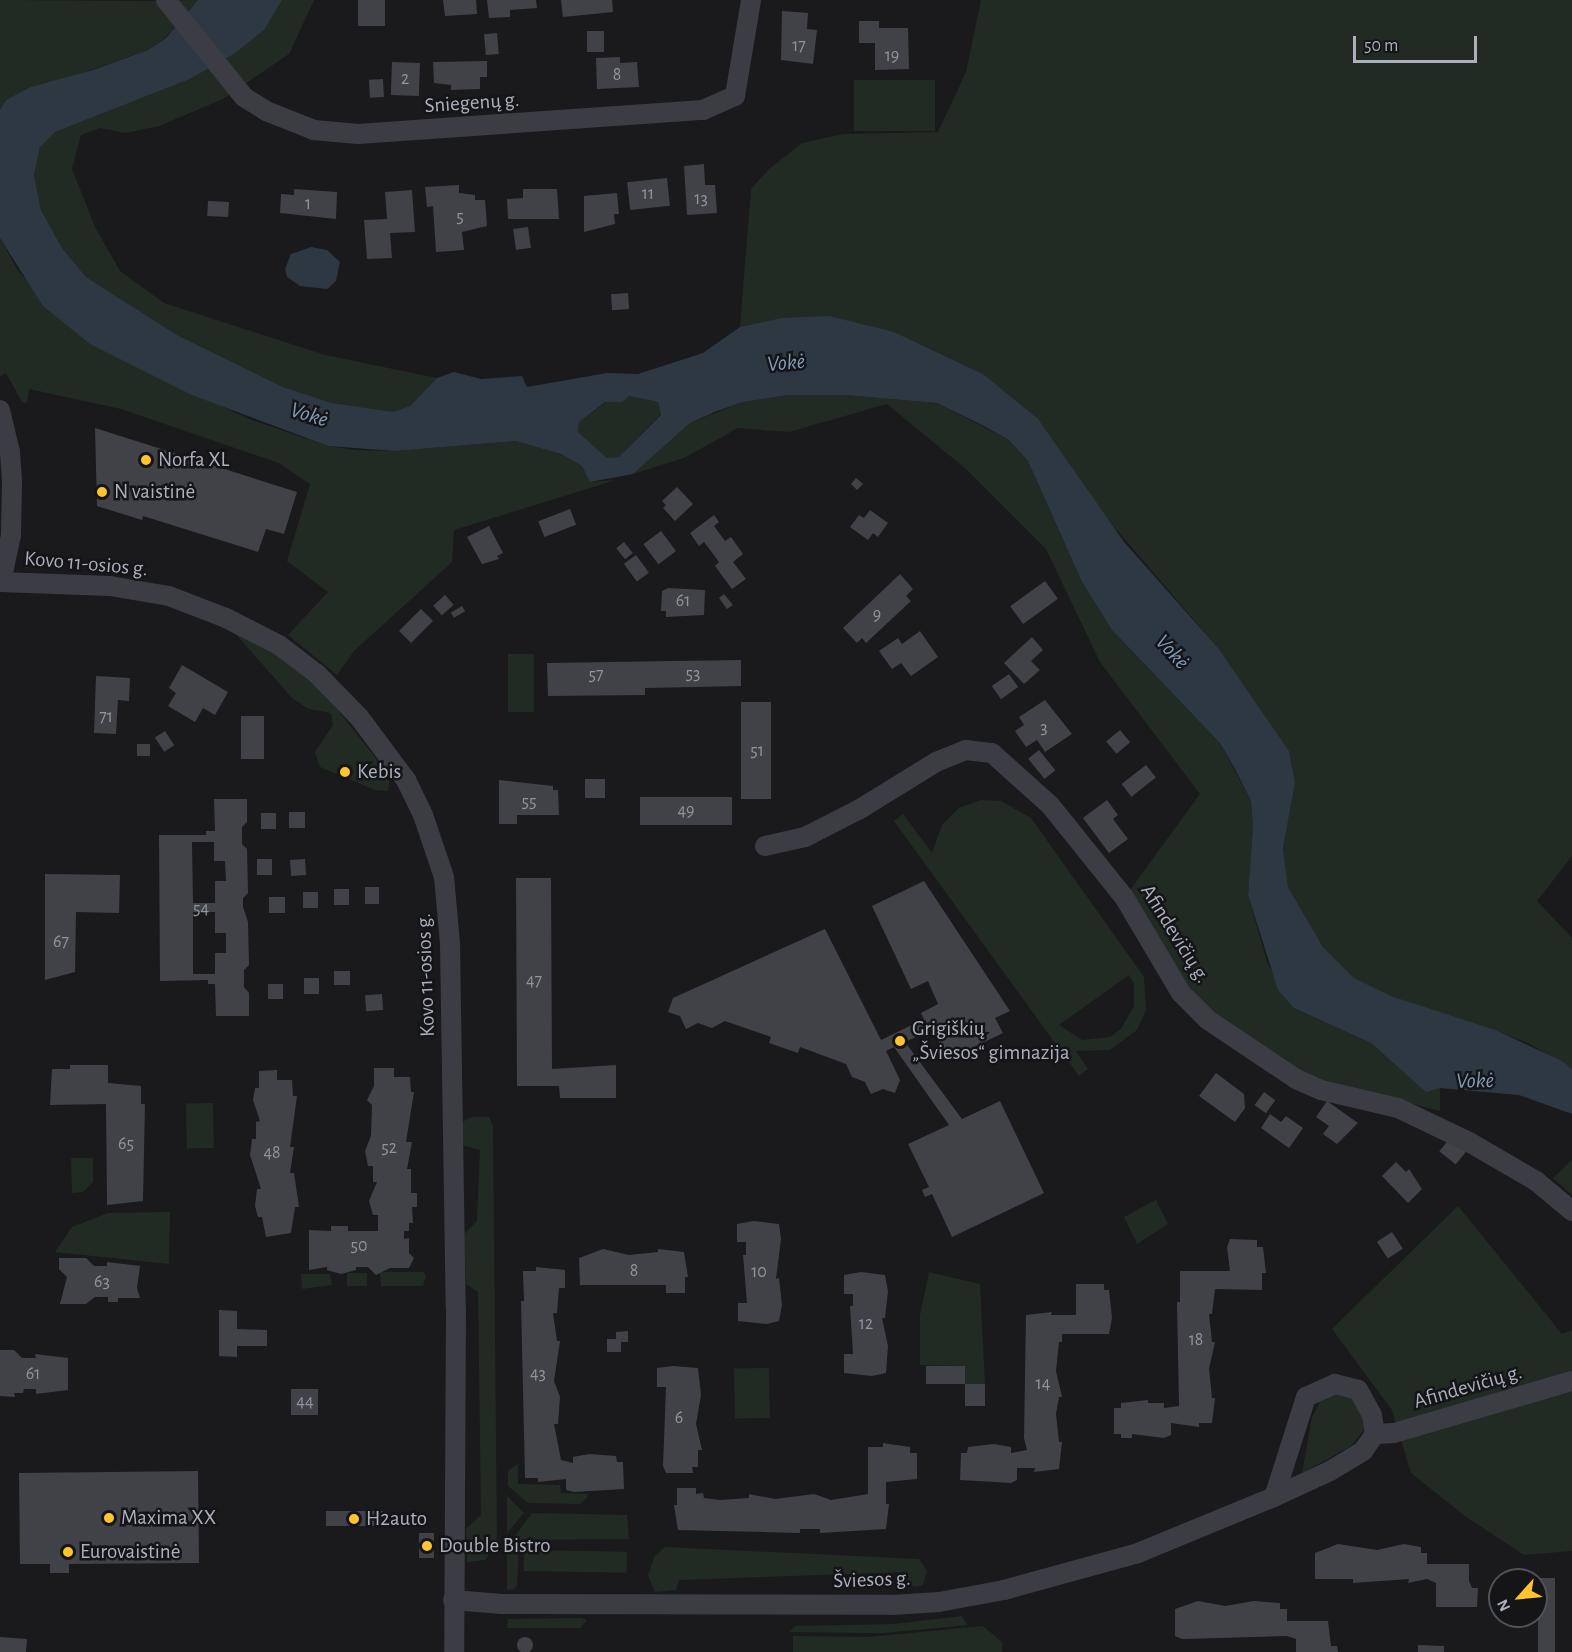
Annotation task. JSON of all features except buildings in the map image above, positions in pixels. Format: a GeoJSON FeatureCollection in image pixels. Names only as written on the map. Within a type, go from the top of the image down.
{"type":"FeatureCollection","features":[{"type":"Feature","properties":{"kind":"street","name":"Sniegenų g."},"geometry":{"type":"LineString","coordinates":[[166,0],[244,96],[284,119],[314,130],[358,134],[704,110],[735,96],[751,0]]}},
{"type":"Feature","properties":{"kind":"street"},"geometry":{"type":"LineString","coordinates":[[0,410],[10,452],[12,482],[11,535],[0,582]]}},
{"type":"Feature","properties":{"kind":"street","name":"Kovo 11-osios g."},"geometry":{"type":"LineString","coordinates":[[0,582],[110,586],[169,596],[226,618],[279,645],[317,674],[359,717],[406,780],[423,815],[444,877],[450,943],[456,1308],[454,1652]]}},
{"type":"Feature","properties":{"kind":"street","name":"Afindevičių g."},"geometry":{"type":"LineString","coordinates":[[765,846],[805,837],[860,809],[936,762],[966,750],[992,753],[1024,778],[1056,812],[1124,897],[1181,993],[1208,1020],[1296,1079],[1321,1090],[1398,1108],[1469,1142],[1536,1181],[1572,1211]]}},
{"type":"Feature","properties":{"kind":"street","name":"Afindevičių g."},"geometry":{"type":"LineString","coordinates":[[1375,1434],[1394,1433],[1572,1381]]}},
{"type":"Feature","properties":{"kind":"street"},"geometry":{"type":"LineString","coordinates":[[1274,1497],[1306,1397],[1335,1384],[1358,1390],[1372,1414],[1375,1434]]}},
{"type":"Feature","properties":{"kind":"street","name":"Šviesos g."},"geometry":{"type":"LineString","coordinates":[[453,1600],[502,1604],[778,1606],[939,1602],[1106,1564],[1274,1497],[1363,1451],[1375,1434]]}},
{"type":"Feature","properties":{"kind":"shaded area"},"geometry":{"type":"Polygon","coordinates":[[[0,0],[198,0],[165,38],[148,50],[6,100],[0,110],[0,0]]]}},
{"type":"Feature","properties":{"kind":"shaded area"},"geometry":{"type":"Polygon","coordinates":[[[282,0],[314,0],[289,54],[223,99],[159,126],[125,133],[100,128],[81,135],[72,169],[95,227],[120,271],[164,303],[325,355],[437,378],[410,406],[393,413],[332,403],[283,387],[177,335],[86,277],[62,248],[41,210],[34,175],[40,147],[55,132],[190,79],[234,54],[264,30],[282,0]]]}},
{"type":"Feature","properties":{"kind":"shaded area"},"geometry":{"type":"Polygon","coordinates":[[[981,0],[1572,0],[1572,856],[1537,901],[1572,938],[1572,1069],[1526,1042],[1391,996],[1354,978],[1323,947],[1288,887],[1283,848],[1295,783],[1289,751],[1219,649],[983,374],[894,332],[781,318],[740,327],[751,189],[769,169],[802,143],[843,134],[938,132],[966,72],[981,0]]]}},
{"type":"Feature","properties":{"kind":"shaded area"},"geometry":{"type":"Polygon","coordinates":[[[854,80],[935,80],[935,131],[854,131],[854,80]]]}},
{"type":"Feature","properties":{"kind":"shaded area"},"geometry":{"type":"Polygon","coordinates":[[[0,238],[18,271],[90,344],[249,419],[328,446],[355,450],[395,451],[515,441],[561,454],[582,466],[590,482],[616,480],[454,530],[452,562],[354,651],[337,675],[288,635],[328,592],[287,561],[310,484],[279,463],[121,409],[29,389],[27,403],[22,402],[6,373],[0,376],[0,238]]]}},
{"type":"Feature","properties":{"kind":"shaded area"},"geometry":{"type":"Polygon","coordinates":[[[789,395],[845,395],[937,403],[1009,440],[1028,461],[1082,582],[1112,630],[1220,743],[1251,801],[1253,825],[1248,895],[1267,962],[1294,1008],[1371,1043],[1426,1091],[1440,1088],[1440,1111],[1305,1076],[1211,1012],[1186,983],[1130,890],[1200,794],[1100,662],[1046,549],[966,469],[887,404],[789,432],[738,428],[684,458],[633,474],[690,423],[743,402],[789,395]]]}},
{"type":"Feature","properties":{"kind":"shaded area"},"geometry":{"type":"Polygon","coordinates":[[[628,396],[658,402],[661,414],[619,457],[607,458],[578,432],[579,422],[606,402],[621,402],[628,396]]]}},
{"type":"Feature","properties":{"kind":"shaded area"},"geometry":{"type":"Polygon","coordinates":[[[234,632],[273,651],[325,694],[390,776],[388,791],[375,790],[320,767],[315,752],[333,725],[331,713],[309,709],[293,699],[234,632]]]}},
{"type":"Feature","properties":{"kind":"shaded area"},"geometry":{"type":"Polygon","coordinates":[[[508,654],[534,654],[534,712],[508,712],[508,654]]]}},
{"type":"Feature","properties":{"kind":"shaded area"},"geometry":{"type":"Polygon","coordinates":[[[981,800],[1001,801],[1031,818],[1144,977],[1146,1010],[1137,1030],[1110,1050],[1076,1051],[1088,1069],[1079,1076],[894,821],[903,814],[932,853],[942,825],[959,808],[981,800]],[[1129,975],[1059,1025],[1082,1040],[1110,1037],[1121,1029],[1134,1006],[1134,984],[1129,975]]]}},
{"type":"Feature","properties":{"kind":"shaded area"},"geometry":{"type":"Polygon","coordinates":[[[186,1103],[213,1103],[214,1148],[187,1148],[186,1103]]]}},
{"type":"Feature","properties":{"kind":"shaded area"},"geometry":{"type":"Polygon","coordinates":[[[472,1117],[489,1117],[493,1126],[497,1544],[485,1560],[467,1562],[466,1529],[481,1515],[478,1292],[466,1284],[464,1234],[477,1221],[480,1150],[462,1145],[462,1122],[472,1117]]]}},
{"type":"Feature","properties":{"kind":"shaded area"},"geometry":{"type":"Polygon","coordinates":[[[71,1158],[93,1158],[93,1182],[83,1192],[72,1193],[71,1158]]]}},
{"type":"Feature","properties":{"kind":"shaded area"},"geometry":{"type":"Polygon","coordinates":[[[1572,1160],[1572,1195],[1553,1178],[1572,1160]]]}},
{"type":"Feature","properties":{"kind":"shaded area"},"geometry":{"type":"Polygon","coordinates":[[[1156,1200],[1168,1224],[1137,1244],[1124,1217],[1156,1200]]]}},
{"type":"Feature","properties":{"kind":"shaded area"},"geometry":{"type":"Polygon","coordinates":[[[1458,1206],[1562,1334],[1572,1330],[1572,1551],[1524,1555],[1465,1516],[1411,1473],[1392,1410],[1332,1329],[1458,1206]]]}},
{"type":"Feature","properties":{"kind":"shaded area"},"geometry":{"type":"Polygon","coordinates":[[[170,1212],[169,1264],[55,1252],[72,1227],[108,1213],[170,1212]]]}},
{"type":"Feature","properties":{"kind":"shaded area"},"geometry":{"type":"Polygon","coordinates":[[[380,1272],[423,1272],[426,1276],[423,1286],[381,1286],[380,1272]]]}},
{"type":"Feature","properties":{"kind":"shaded area"},"geometry":{"type":"Polygon","coordinates":[[[929,1272],[980,1284],[985,1384],[965,1384],[965,1366],[920,1365],[920,1315],[929,1272]]]}},
{"type":"Feature","properties":{"kind":"shaded area"},"geometry":{"type":"Polygon","coordinates":[[[347,1273],[367,1273],[367,1286],[347,1286],[347,1273]]]}},
{"type":"Feature","properties":{"kind":"shaded area"},"geometry":{"type":"Polygon","coordinates":[[[301,1274],[330,1274],[332,1285],[302,1289],[301,1274]]]}},
{"type":"Feature","properties":{"kind":"shaded area"},"geometry":{"type":"Polygon","coordinates":[[[769,1368],[770,1418],[735,1419],[734,1369],[769,1368]]]}},
{"type":"Feature","properties":{"kind":"shaded area"},"geometry":{"type":"Polygon","coordinates":[[[1337,1394],[1352,1395],[1367,1422],[1351,1446],[1302,1473],[1312,1417],[1320,1402],[1337,1394]]]}},
{"type":"Feature","properties":{"kind":"shaded area"},"geometry":{"type":"Polygon","coordinates":[[[518,1464],[518,1484],[560,1485],[561,1493],[588,1494],[587,1498],[580,1504],[528,1503],[508,1486],[508,1471],[518,1464]]]}},
{"type":"Feature","properties":{"kind":"shaded area"},"geometry":{"type":"Polygon","coordinates":[[[507,1496],[524,1513],[507,1533],[507,1496]]]}},
{"type":"Feature","properties":{"kind":"shaded area"},"geometry":{"type":"Polygon","coordinates":[[[532,1513],[627,1515],[629,1539],[512,1540],[532,1513]]]}},
{"type":"Feature","properties":{"kind":"shaded area"},"geometry":{"type":"Polygon","coordinates":[[[665,1547],[919,1559],[927,1571],[923,1585],[914,1587],[909,1584],[906,1572],[679,1580],[676,1590],[655,1592],[648,1576],[654,1557],[665,1547]]]}},
{"type":"Feature","properties":{"kind":"shaded area"},"geometry":{"type":"Polygon","coordinates":[[[507,1548],[519,1548],[517,1585],[514,1589],[507,1590],[507,1548]]]}},
{"type":"Feature","properties":{"kind":"shaded area"},"geometry":{"type":"Polygon","coordinates":[[[524,1550],[627,1552],[627,1573],[524,1571],[524,1550]]]}},
{"type":"Feature","properties":{"kind":"shaded area"},"geometry":{"type":"Polygon","coordinates":[[[962,1616],[967,1625],[883,1633],[789,1632],[795,1626],[894,1624],[962,1616]]]}},
{"type":"Feature","properties":{"kind":"shaded area"},"geometry":{"type":"Polygon","coordinates":[[[581,1618],[587,1620],[580,1628],[507,1628],[508,1619],[581,1618]]]}},
{"type":"Feature","properties":{"kind":"shaded area"},"geometry":{"type":"Polygon","coordinates":[[[983,1626],[1002,1642],[1002,1652],[793,1652],[793,1636],[869,1637],[983,1626]]]}},
{"type":"Feature","properties":{"kind":"water","name":"Vokė"},"geometry":{"type":"Polygon","coordinates":[[[198,0],[282,0],[264,30],[234,54],[190,79],[55,132],[40,147],[34,175],[41,210],[62,248],[86,277],[177,335],[283,387],[332,403],[393,412],[410,406],[437,378],[454,372],[481,379],[522,376],[527,387],[607,373],[638,374],[703,353],[740,327],[781,318],[829,316],[894,332],[983,374],[1038,419],[1124,542],[1219,649],[1289,751],[1295,783],[1283,848],[1288,887],[1323,947],[1354,978],[1391,996],[1495,1030],[1562,1061],[1572,1069],[1572,1114],[1519,1095],[1440,1088],[1426,1092],[1371,1043],[1294,1008],[1278,990],[1248,895],[1253,825],[1251,801],[1235,769],[1220,743],[1112,630],[1082,582],[1028,461],[1009,440],[982,425],[937,403],[845,395],[789,395],[743,402],[717,411],[690,423],[633,474],[590,482],[582,466],[561,454],[515,441],[395,451],[328,446],[192,395],[90,344],[43,306],[0,238],[0,110],[6,100],[31,87],[93,70],[148,50],[166,38],[198,0]],[[629,396],[622,402],[605,402],[579,422],[578,432],[607,458],[619,457],[661,415],[658,402],[629,396]]]}},
{"type":"Feature","properties":{"kind":"water"},"geometry":{"type":"Polygon","coordinates":[[[311,247],[327,250],[340,262],[336,281],[327,289],[300,286],[287,277],[285,269],[291,254],[311,247]]]}},
{"type":"Feature","properties":{"kind":"place","name":"Norfa XL"},"geometry":{"type":"Point","coordinates":[146,460]}},
{"type":"Feature","properties":{"kind":"place","name":"N vaistinė"},"geometry":{"type":"Point","coordinates":[102,492]}},
{"type":"Feature","properties":{"kind":"place","name":"Kebis"},"geometry":{"type":"Point","coordinates":[345,772]}},
{"type":"Feature","properties":{"kind":"place","name":"Grigiškių „Šviesos“ gimnazija"},"geometry":{"type":"Point","coordinates":[900,1041]}},
{"type":"Feature","properties":{"kind":"place","name":"Maxima XX"},"geometry":{"type":"Point","coordinates":[109,1518]}},
{"type":"Feature","properties":{"kind":"place","name":"H2auto"},"geometry":{"type":"Point","coordinates":[354,1519]}},
{"type":"Feature","properties":{"kind":"place","name":"Double Bistro"},"geometry":{"type":"Point","coordinates":[427,1546]}},
{"type":"Feature","properties":{"kind":"place","name":"Eurovaistinė"},"geometry":{"type":"Point","coordinates":[68,1552]}}]}
